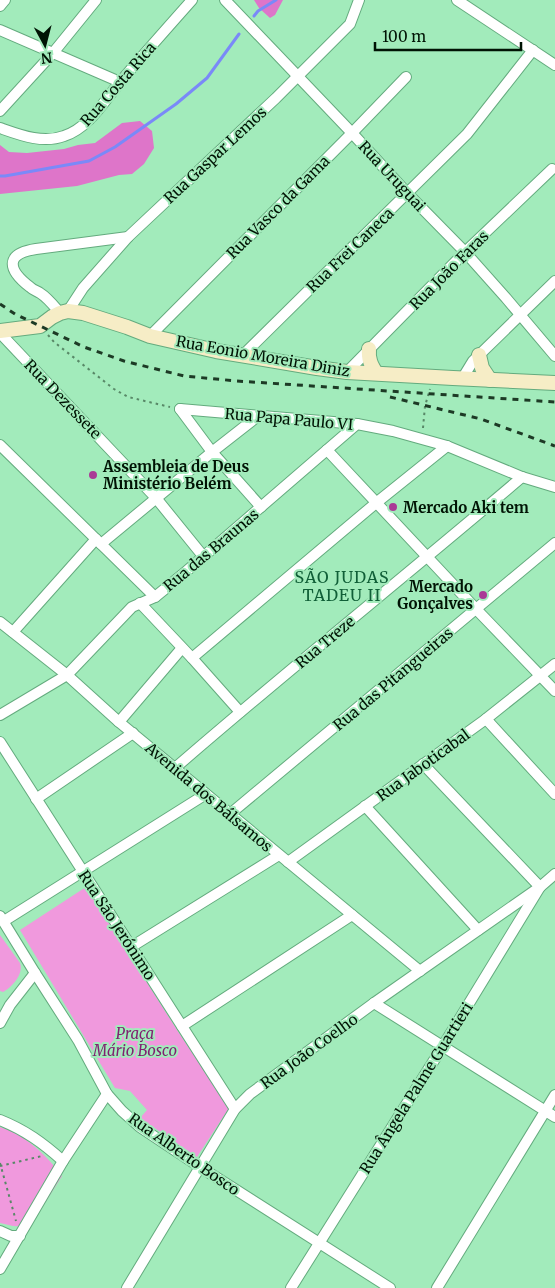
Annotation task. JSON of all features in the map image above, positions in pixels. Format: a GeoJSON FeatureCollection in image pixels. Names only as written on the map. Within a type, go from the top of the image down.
{"type":"FeatureCollection","features":[{"type":"Feature","properties":{"kind":"main road","name":"Rua Eonio Moreira Diniz"},"geometry":{"type":"LineString","coordinates":[[64,312],[83,313],[150,336],[242,356],[317,368],[347,372],[462,379],[553,381]]}},
{"type":"Feature","properties":{"kind":"main road"},"geometry":{"type":"LineString","coordinates":[[0,332],[40,326],[52,317],[64,312]]}},
{"type":"Feature","properties":{"kind":"main road"},"geometry":{"type":"LineString","coordinates":[[369,349],[368,357],[376,373]]}},
{"type":"Feature","properties":{"kind":"main road"},"geometry":{"type":"LineString","coordinates":[[479,355],[482,368],[490,380]]}},
{"type":"Feature","properties":{"kind":"street"},"geometry":{"type":"LineString","coordinates":[[0,6],[5,0]]}},
{"type":"Feature","properties":{"kind":"street"},"geometry":{"type":"LineString","coordinates":[[0,111],[96,0]]}},
{"type":"Feature","properties":{"kind":"street","name":"Rua Costa Rica"},"geometry":{"type":"LineString","coordinates":[[0,128],[34,138],[52,139],[75,132],[192,0]]}},
{"type":"Feature","properties":{"kind":"street","name":"Rua Uruguai"},"geometry":{"type":"LineString","coordinates":[[225,0],[465,252],[555,356]]}},
{"type":"Feature","properties":{"kind":"street","name":"Rua Gaspar Lemos"},"geometry":{"type":"LineString","coordinates":[[64,312],[128,237],[276,98],[350,24],[359,0]]}},
{"type":"Feature","properties":{"kind":"street"},"geometry":{"type":"LineString","coordinates":[[457,0],[555,65]]}},
{"type":"Feature","properties":{"kind":"street"},"geometry":{"type":"LineString","coordinates":[[0,30],[120,82]]}},
{"type":"Feature","properties":{"kind":"street","name":"Rua Frei Caneca"},"geometry":{"type":"LineString","coordinates":[[242,356],[467,134],[533,50]]}},
{"type":"Feature","properties":{"kind":"street","name":"Rua Vasco da Gama"},"geometry":{"type":"LineString","coordinates":[[150,336],[406,77]]}},
{"type":"Feature","properties":{"kind":"street","name":"Rua João Faras"},"geometry":{"type":"LineString","coordinates":[[347,372],[465,252],[552,169]]}},
{"type":"Feature","properties":{"kind":"street"},"geometry":{"type":"LineString","coordinates":[[64,312],[41,293],[30,288],[15,273],[12,261],[16,256],[25,250],[128,237]]}},
{"type":"Feature","properties":{"kind":"street"},"geometry":{"type":"LineString","coordinates":[[462,379],[472,361],[555,281]]}},
{"type":"Feature","properties":{"kind":"street","name":"Rua Dezessete"},"geometry":{"type":"LineString","coordinates":[[0,332],[156,498],[203,556]]}},
{"type":"Feature","properties":{"kind":"street"},"geometry":{"type":"LineString","coordinates":[[180,409],[212,452],[261,508]]}},
{"type":"Feature","properties":{"kind":"street","name":"Rua Papa Paulo VI"},"geometry":{"type":"LineString","coordinates":[[180,409],[357,424],[393,431],[447,446],[522,477],[555,487]]}},
{"type":"Feature","properties":{"kind":"street"},"geometry":{"type":"LineString","coordinates":[[13,632],[99,541],[258,416]]}},
{"type":"Feature","properties":{"kind":"street","name":"Rua das Braunas"},"geometry":{"type":"LineString","coordinates":[[0,715],[66,675],[132,606],[155,597],[357,424]]}},
{"type":"Feature","properties":{"kind":"street"},"geometry":{"type":"LineString","coordinates":[[192,658],[376,503],[447,446]]}},
{"type":"Feature","properties":{"kind":"street"},"geometry":{"type":"LineString","coordinates":[[327,450],[555,691]]}},
{"type":"Feature","properties":{"kind":"street"},"geometry":{"type":"LineString","coordinates":[[2,452],[99,541],[155,597]]}},
{"type":"Feature","properties":{"kind":"street","name":"Rua Treze"},"geometry":{"type":"LineString","coordinates":[[175,768],[522,477]]}},
{"type":"Feature","properties":{"kind":"street","name":"Rua das Pitangueiras"},"geometry":{"type":"LineString","coordinates":[[230,814],[555,543]]}},
{"type":"Feature","properties":{"kind":"street"},"geometry":{"type":"LineString","coordinates":[[140,603],[240,712]]}},
{"type":"Feature","properties":{"kind":"street","name":"Avenida dos Bálsamos"},"geometry":{"type":"LineString","coordinates":[[0,622],[420,971]]}},
{"type":"Feature","properties":{"kind":"street"},"geometry":{"type":"LineString","coordinates":[[119,722],[182,648]]}},
{"type":"Feature","properties":{"kind":"street","name":"Rua Jaboticabal"},"geometry":{"type":"LineString","coordinates":[[288,862],[486,719],[555,664]]}},
{"type":"Feature","properties":{"kind":"street"},"geometry":{"type":"LineString","coordinates":[[486,719],[555,794]]}},
{"type":"Feature","properties":{"kind":"street"},"geometry":{"type":"LineString","coordinates":[[36,799],[133,733]]}},
{"type":"Feature","properties":{"kind":"street","name":"Rua São Jerónimo"},"geometry":{"type":"LineString","coordinates":[[0,742],[235,1109]]}},
{"type":"Feature","properties":{"kind":"street"},"geometry":{"type":"LineString","coordinates":[[423,764],[540,887]]}},
{"type":"Feature","properties":{"kind":"street"},"geometry":{"type":"LineString","coordinates":[[2,918],[83,871],[206,794]]}},
{"type":"Feature","properties":{"kind":"street"},"geometry":{"type":"LineString","coordinates":[[365,806],[478,930]]}},
{"type":"Feature","properties":{"kind":"street"},"geometry":{"type":"LineString","coordinates":[[131,947],[279,855]]}},
{"type":"Feature","properties":{"kind":"street","name":"Rua João Coelho"},"geometry":{"type":"LineString","coordinates":[[127,1288],[235,1109],[250,1094],[374,1003],[540,887],[555,874]]}},
{"type":"Feature","properties":{"kind":"street","name":"Rua Ângela Palme Guartieri"},"geometry":{"type":"LineString","coordinates":[[291,1288],[540,887]]}},
{"type":"Feature","properties":{"kind":"street"},"geometry":{"type":"LineString","coordinates":[[182,1026],[352,915]]}},
{"type":"Feature","properties":{"kind":"street","name":"Rua Alberto Bosco"},"geometry":{"type":"LineString","coordinates":[[2,918],[78,1040],[107,1094],[122,1111],[140,1127],[200,1167],[390,1288]]}},
{"type":"Feature","properties":{"kind":"street"},"geometry":{"type":"LineString","coordinates":[[0,1023],[10,1005],[35,973]]}},
{"type":"Feature","properties":{"kind":"street"},"geometry":{"type":"LineString","coordinates":[[0,1000],[10,1005]]}},
{"type":"Feature","properties":{"kind":"street"},"geometry":{"type":"LineString","coordinates":[[374,1003],[555,1117]]}},
{"type":"Feature","properties":{"kind":"street"},"geometry":{"type":"LineString","coordinates":[[0,1269],[63,1161],[107,1094]]}},
{"type":"Feature","properties":{"kind":"street"},"geometry":{"type":"LineString","coordinates":[[437,1288],[555,1095]]}},
{"type":"Feature","properties":{"kind":"street"},"geometry":{"type":"LineString","coordinates":[[0,1120],[20,1128],[63,1161]]}},
{"type":"Feature","properties":{"kind":"street"},"geometry":{"type":"LineString","coordinates":[[0,1231],[11,1236],[20,1236]]}},
{"type":"Feature","properties":{"kind":"path"},"geometry":{"type":"LineString","coordinates":[[40,326],[54,342],[114,389],[128,397],[180,409]]}},
{"type":"Feature","properties":{"kind":"path"},"geometry":{"type":"LineString","coordinates":[[422,438],[425,406],[433,377]]}},
{"type":"Feature","properties":{"kind":"path"},"geometry":{"type":"LineString","coordinates":[[20,1236],[0,1165],[54,1153]]}},
{"type":"Feature","properties":{"kind":"green space","name":"Praça Mário Bosco"},"geometry":{"type":"Polygon","coordinates":[[[86,887],[229,1108],[197,1157],[140,1118],[147,1110],[130,1091],[115,1088],[20,930],[86,887]]]}},
{"type":"Feature","properties":{"kind":"green space"},"geometry":{"type":"Polygon","coordinates":[[[0,935],[21,967],[19,976],[3,992],[0,991],[0,935]]]}},
{"type":"Feature","properties":{"kind":"green space"},"geometry":{"type":"Polygon","coordinates":[[[0,1127],[27,1140],[62,1176],[30,1227],[0,1223],[0,1127]]]}},
{"type":"Feature","properties":{"kind":"shaded area"},"geometry":{"type":"Polygon","coordinates":[[[254,0],[283,0],[275,15],[270,18],[259,8],[254,0]]]}},
{"type":"Feature","properties":{"kind":"shaded area"},"geometry":{"type":"Polygon","coordinates":[[[140,121],[152,131],[154,148],[144,164],[132,174],[119,175],[77,186],[0,194],[0,145],[9,152],[27,153],[64,149],[95,143],[122,123],[140,121]]]}},
{"type":"Feature","properties":{"kind":"waterway"},"geometry":{"type":"LineString","coordinates":[[254,16],[258,11],[276,0]]}},
{"type":"Feature","properties":{"kind":"waterway"},"geometry":{"type":"LineString","coordinates":[[0,176],[89,161],[115,147],[176,104],[207,78],[239,34]]}},
{"type":"Feature","properties":{"kind":"railway"},"geometry":{"type":"LineString","coordinates":[[0,304],[15,314],[84,347],[124,361],[184,376],[555,402]]}},
{"type":"Feature","properties":{"kind":"railway"},"geometry":{"type":"LineString","coordinates":[[390,397],[481,419],[555,446]]}},
{"type":"Feature","properties":{"kind":"place","name":"Assembleia de Deus Ministério Belém"},"geometry":{"type":"Point","coordinates":[93,475]}},
{"type":"Feature","properties":{"kind":"place","name":"Mercado Aki tem"},"geometry":{"type":"Point","coordinates":[393,507]}},
{"type":"Feature","properties":{"kind":"place","name":"Mercado Gonçalves"},"geometry":{"type":"Point","coordinates":[483,595]}},
{"type":"Feature","properties":{"kind":"district","name":"SÃO JUDAS TADEU II"},"geometry":{"type":"Point","coordinates":[342,586]}}]}
